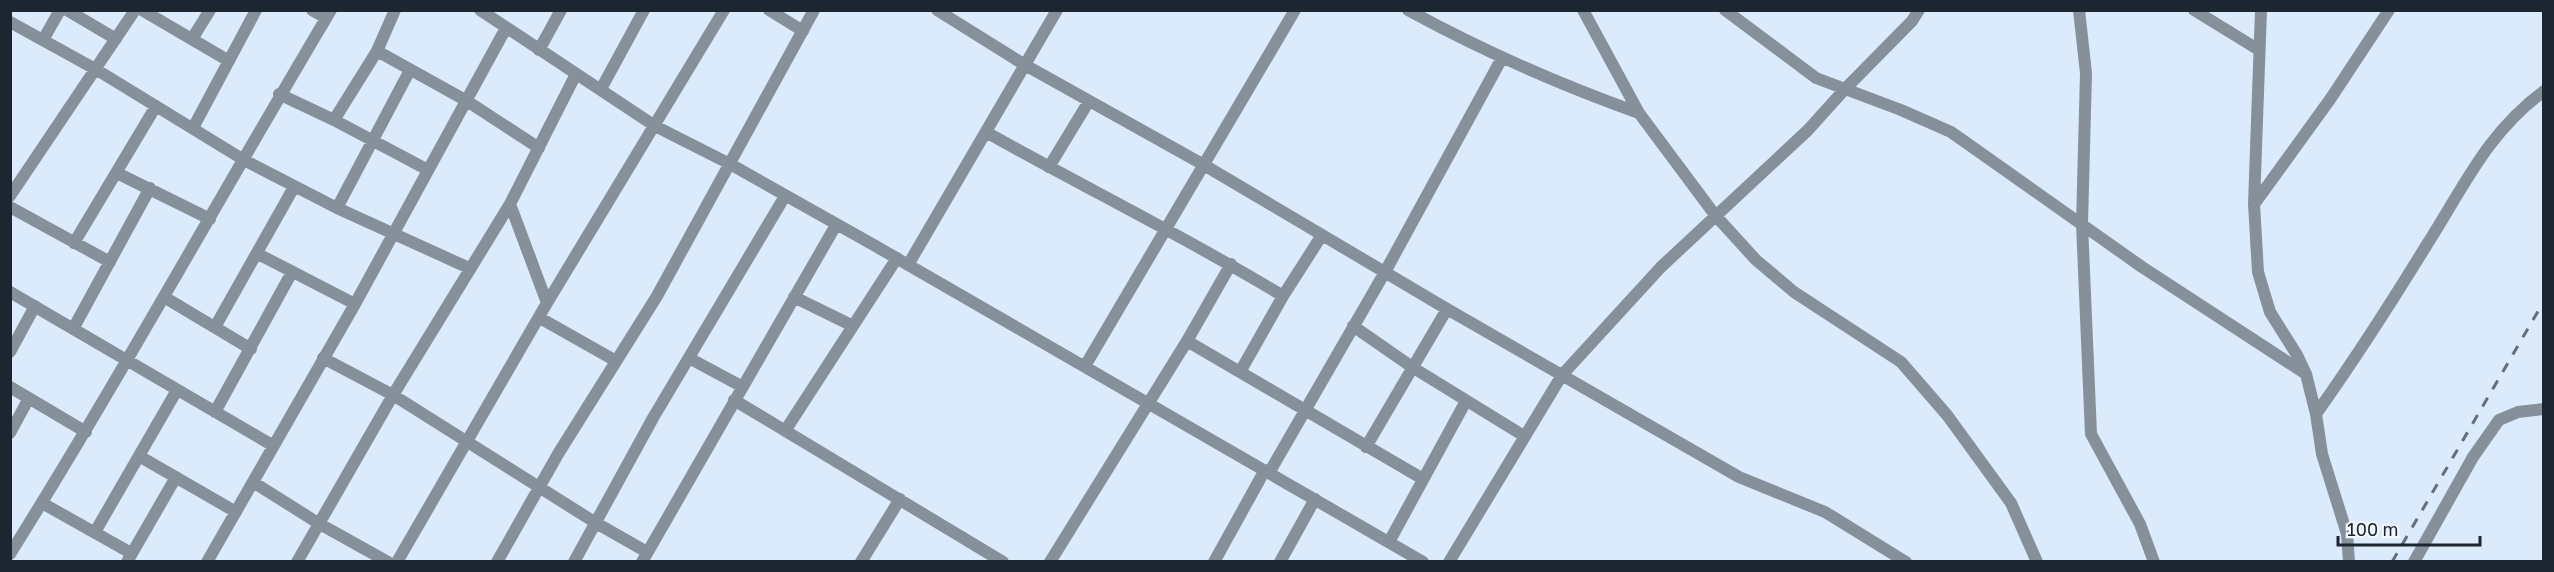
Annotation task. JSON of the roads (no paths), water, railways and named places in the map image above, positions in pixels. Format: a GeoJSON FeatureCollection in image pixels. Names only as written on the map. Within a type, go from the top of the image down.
{"type":"FeatureCollection","features":[{"type":"Feature","properties":{"kind":"street"},"geometry":{"type":"LineString","coordinates":[[43,40],[60,10]]}},
{"type":"Feature","properties":{"kind":"street"},"geometry":{"type":"LineString","coordinates":[[67,10],[116,39]]}},
{"type":"Feature","properties":{"kind":"street"},"geometry":{"type":"LineString","coordinates":[[10,196],[97,70],[135,10]]}},
{"type":"Feature","properties":{"kind":"street"},"geometry":{"type":"LineString","coordinates":[[142,10],[229,61]]}},
{"type":"Feature","properties":{"kind":"street"},"geometry":{"type":"LineString","coordinates":[[192,39],[210,10]]}},
{"type":"Feature","properties":{"kind":"street"},"geometry":{"type":"LineString","coordinates":[[193,128],[256,10]]}},
{"type":"Feature","properties":{"kind":"street"},"geometry":{"type":"LineString","coordinates":[[10,554],[86,432],[244,160],[279,94],[328,14],[312,10]]}},
{"type":"Feature","properties":{"kind":"street"},"geometry":{"type":"LineString","coordinates":[[334,120],[377,51],[395,10]]}},
{"type":"Feature","properties":{"kind":"street"},"geometry":{"type":"LineString","coordinates":[[480,10],[656,126],[730,164],[903,262],[1423,561]]}},
{"type":"Feature","properties":{"kind":"street"},"geometry":{"type":"LineString","coordinates":[[539,50],[561,10]]}},
{"type":"Feature","properties":{"kind":"street"},"geometry":{"type":"LineString","coordinates":[[601,89],[644,10]]}},
{"type":"Feature","properties":{"kind":"street"},"geometry":{"type":"LineString","coordinates":[[397,561],[547,303],[724,10]]}},
{"type":"Feature","properties":{"kind":"street"},"geometry":{"type":"LineString","coordinates":[[769,10],[803,31]]}},
{"type":"Feature","properties":{"kind":"street"},"geometry":{"type":"LineString","coordinates":[[497,561],[657,296],[814,10]]}},
{"type":"Feature","properties":{"kind":"street"},"geometry":{"type":"LineString","coordinates":[[937,10],[1025,65],[1204,165],[1738,477],[1825,512],[1906,561]]}},
{"type":"Feature","properties":{"kind":"street"},"geometry":{"type":"LineString","coordinates":[[785,431],[853,326],[903,262],[986,132],[1057,10]]}},
{"type":"Feature","properties":{"kind":"street"},"geometry":{"type":"LineString","coordinates":[[1085,366],[1295,10]]}},
{"type":"Feature","properties":{"kind":"street"},"geometry":{"type":"LineString","coordinates":[[1408,10],[1558,84],[1639,113]]}},
{"type":"Feature","properties":{"kind":"street"},"geometry":{"type":"LineString","coordinates":[[1583,10],[1639,113],[1715,215],[1756,260],[1794,292],[1901,362],[1947,415],[2011,502],[2037,561]]}},
{"type":"Feature","properties":{"kind":"street"},"geometry":{"type":"LineString","coordinates":[[1725,10],[1816,78],[1951,132],[2082,224],[2306,374]]}},
{"type":"Feature","properties":{"kind":"street"},"geometry":{"type":"LineString","coordinates":[[1449,561],[1562,375],[1661,267],[1808,130],[1912,21],[1919,10]]}},
{"type":"Feature","properties":{"kind":"street"},"geometry":{"type":"LineString","coordinates":[[2079,10],[2086,74],[2082,224],[2091,434],[2140,524],[2154,561]]}},
{"type":"Feature","properties":{"kind":"street"},"geometry":{"type":"LineString","coordinates":[[2194,10],[2259,50]]}},
{"type":"Feature","properties":{"kind":"street"},"geometry":{"type":"LineString","coordinates":[[2261,10],[2254,204],[2259,272],[2271,312],[2306,374],[2316,414],[2322,454],[2347,534],[2349,561]]}},
{"type":"Feature","properties":{"kind":"street"},"geometry":{"type":"LineString","coordinates":[[2254,204],[2331,98],[2389,10]]}},
{"type":"Feature","properties":{"kind":"street"},"geometry":{"type":"LineString","coordinates":[[10,22],[97,70],[244,160],[294,187],[469,268]]}},
{"type":"Feature","properties":{"kind":"street"},"geometry":{"type":"LineString","coordinates":[[207,561],[355,304],[506,28]]}},
{"type":"Feature","properties":{"kind":"street"},"geometry":{"type":"LineString","coordinates":[[377,51],[467,101],[539,148]]}},
{"type":"Feature","properties":{"kind":"street"},"geometry":{"type":"LineString","coordinates":[[1214,561],[1385,272],[1502,58]]}},
{"type":"Feature","properties":{"kind":"street"},"geometry":{"type":"LineString","coordinates":[[338,208],[410,70]]}},
{"type":"Feature","properties":{"kind":"street"},"geometry":{"type":"LineString","coordinates":[[297,561],[393,395],[510,204],[576,74]]}},
{"type":"Feature","properties":{"kind":"street"},"geometry":{"type":"LineString","coordinates":[[2316,414],[2421,254],[2489,143],[2523,106],[2544,91]]}},
{"type":"Feature","properties":{"kind":"street"},"geometry":{"type":"LineString","coordinates":[[279,94],[334,120],[428,170]]}},
{"type":"Feature","properties":{"kind":"street"},"geometry":{"type":"LineString","coordinates":[[1049,167],[1089,101]]}},
{"type":"Feature","properties":{"kind":"street"},"geometry":{"type":"LineString","coordinates":[[74,243],[156,106]]}},
{"type":"Feature","properties":{"kind":"street"},"geometry":{"type":"LineString","coordinates":[[986,132],[1168,228],[1283,296]]}},
{"type":"Feature","properties":{"kind":"street"},"geometry":{"type":"LineString","coordinates":[[117,173],[210,219]]}},
{"type":"Feature","properties":{"kind":"street"},"geometry":{"type":"LineString","coordinates":[[214,327],[258,254],[294,187]]}},
{"type":"Feature","properties":{"kind":"street"},"geometry":{"type":"LineString","coordinates":[[73,329],[150,188]]}},
{"type":"Feature","properties":{"kind":"street"},"geometry":{"type":"LineString","coordinates":[[574,561],[688,358],[785,196]]}},
{"type":"Feature","properties":{"kind":"street"},"geometry":{"type":"LineString","coordinates":[[510,204],[547,303]]}},
{"type":"Feature","properties":{"kind":"street"},"geometry":{"type":"LineString","coordinates":[[10,207],[110,262]]}},
{"type":"Feature","properties":{"kind":"street"},"geometry":{"type":"LineString","coordinates":[[323,358],[393,395],[468,441],[645,557],[741,386],[836,225]]}},
{"type":"Feature","properties":{"kind":"street"},"geometry":{"type":"LineString","coordinates":[[1240,372],[1283,296],[1322,235]]}},
{"type":"Feature","properties":{"kind":"street"},"geometry":{"type":"LineString","coordinates":[[258,254],[355,304]]}},
{"type":"Feature","properties":{"kind":"street"},"geometry":{"type":"LineString","coordinates":[[1050,561],[1187,341],[1231,264]]}},
{"type":"Feature","properties":{"kind":"street"},"geometry":{"type":"LineString","coordinates":[[215,412],[292,272]]}},
{"type":"Feature","properties":{"kind":"street"},"geometry":{"type":"LineString","coordinates":[[10,292],[272,445]]}},
{"type":"Feature","properties":{"kind":"street"},"geometry":{"type":"LineString","coordinates":[[164,297],[251,349]]}},
{"type":"Feature","properties":{"kind":"street"},"geometry":{"type":"LineString","coordinates":[[794,297],[853,326]]}},
{"type":"Feature","properties":{"kind":"street"},"geometry":{"type":"LineString","coordinates":[[10,352],[35,306]]}},
{"type":"Feature","properties":{"kind":"street"},"geometry":{"type":"LineString","coordinates":[[1366,447],[1447,309]]}},
{"type":"Feature","properties":{"kind":"street"},"geometry":{"type":"LineString","coordinates":[[540,318],[616,361]]}},
{"type":"Feature","properties":{"kind":"street"},"geometry":{"type":"LineString","coordinates":[[1353,326],[1412,368],[1524,436]]}},
{"type":"Feature","properties":{"kind":"street"},"geometry":{"type":"LineString","coordinates":[[1187,341],[1423,479]]}},
{"type":"Feature","properties":{"kind":"street"},"geometry":{"type":"LineString","coordinates":[[688,358],[741,386]]}},
{"type":"Feature","properties":{"kind":"street"},"geometry":{"type":"LineString","coordinates":[[10,387],[86,432]]}},
{"type":"Feature","properties":{"kind":"street"},"geometry":{"type":"LineString","coordinates":[[95,532],[177,390]]}},
{"type":"Feature","properties":{"kind":"street"},"geometry":{"type":"LineString","coordinates":[[10,433],[29,398]]}},
{"type":"Feature","properties":{"kind":"street"},"geometry":{"type":"LineString","coordinates":[[734,400],[1003,561]]}},
{"type":"Feature","properties":{"kind":"street"},"geometry":{"type":"LineString","coordinates":[[1389,542],[1466,401]]}},
{"type":"Feature","properties":{"kind":"street"},"geometry":{"type":"LineString","coordinates":[[2414,561],[2473,457],[2499,420],[2518,412],[2544,409]]}},
{"type":"Feature","properties":{"kind":"street"},"geometry":{"type":"LineString","coordinates":[[140,456],[236,512]]}},
{"type":"Feature","properties":{"kind":"street"},"geometry":{"type":"LineString","coordinates":[[42,503],[95,532],[129,557],[176,477]]}},
{"type":"Feature","properties":{"kind":"street"},"geometry":{"type":"LineString","coordinates":[[254,482],[318,523],[388,561]]}},
{"type":"Feature","properties":{"kind":"street"},"geometry":{"type":"LineString","coordinates":[[861,561],[900,499]]}},
{"type":"Feature","properties":{"kind":"street"},"geometry":{"type":"LineString","coordinates":[[1280,561],[1315,499]]}},
{"type":"Feature","properties":{"kind":"railway"},"geometry":{"type":"LineString","coordinates":[[2392,562],[2544,301]]}}]}
